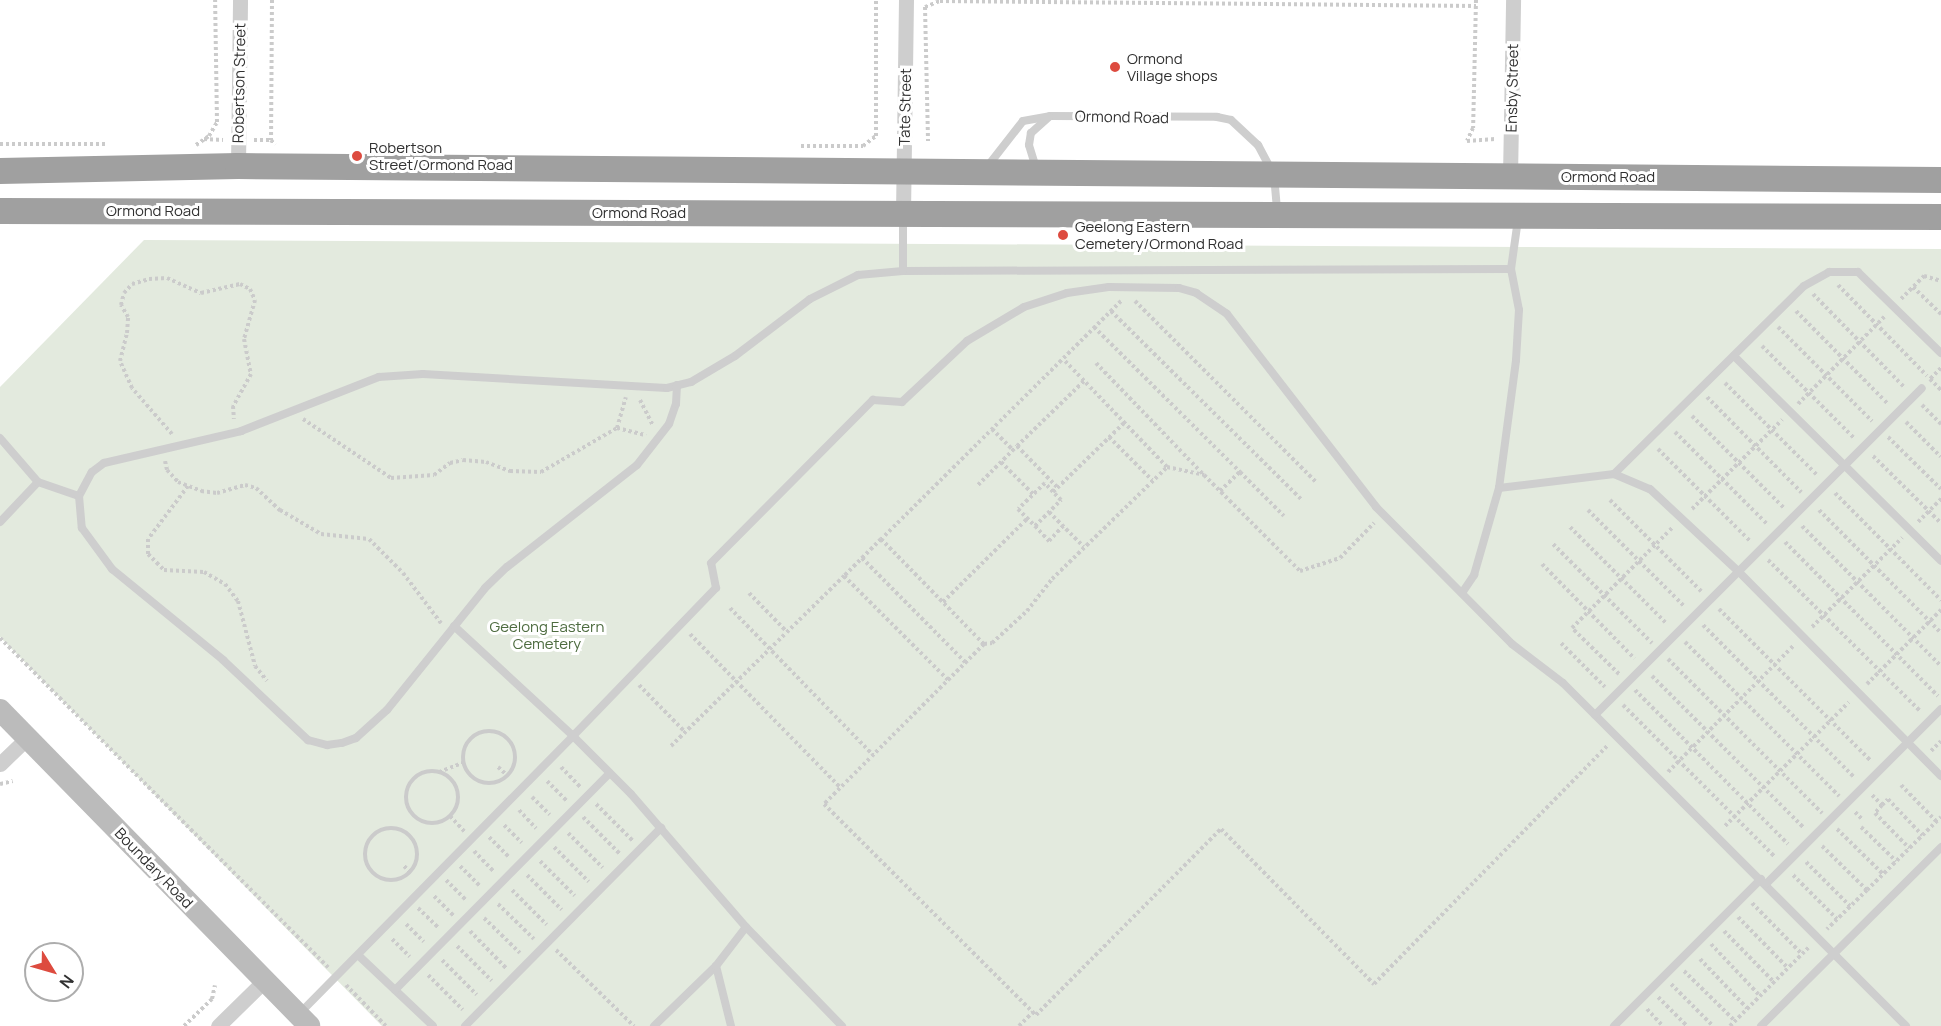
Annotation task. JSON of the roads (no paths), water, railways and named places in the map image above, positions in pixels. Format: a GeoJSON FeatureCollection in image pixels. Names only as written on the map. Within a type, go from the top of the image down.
{"type":"FeatureCollection","features":[{"type":"Feature","properties":{"kind":"highway","name":"Ormond Road"},"geometry":{"type":"LineString","coordinates":[[0,171],[238,166],[904,174],[1941,180]]}},
{"type":"Feature","properties":{"kind":"highway","name":"Ormond Road"},"geometry":{"type":"LineString","coordinates":[[0,211],[1941,217]]}},
{"type":"Feature","properties":{"kind":"main road","name":"Boundary Road"},"geometry":{"type":"LineString","coordinates":[[0,710],[304,1020]]}},
{"type":"Feature","properties":{"kind":"street","name":"Robertson Street"},"geometry":{"type":"LineString","coordinates":[[238,166],[240,0]]}},
{"type":"Feature","properties":{"kind":"street","name":"Tate Street"},"geometry":{"type":"LineString","coordinates":[[903,214],[906,0]]}},
{"type":"Feature","properties":{"kind":"street","name":"Ensby Street"},"geometry":{"type":"LineString","coordinates":[[1510,177],[1513,0]]}},
{"type":"Feature","properties":{"kind":"street"},"geometry":{"type":"LineString","coordinates":[[0,764],[27,738]]}},
{"type":"Feature","properties":{"kind":"street"},"geometry":{"type":"LineString","coordinates":[[218,1026],[264,981]]}},
{"type":"Feature","properties":{"kind":"lane","name":"Ormond Road"},"geometry":{"type":"LineString","coordinates":[[982,174],[1023,121],[1050,116],[1231,120],[1258,145],[1275,175],[1277,215]]}},
{"type":"Feature","properties":{"kind":"lane"},"geometry":{"type":"LineString","coordinates":[[1038,174],[1029,145],[1031,133],[1050,116]]}},
{"type":"Feature","properties":{"kind":"lane"},"geometry":{"type":"LineString","coordinates":[[903,214],[903,271]]}},
{"type":"Feature","properties":{"kind":"lane"},"geometry":{"type":"LineString","coordinates":[[1462,593],[1474,575],[1499,488],[1516,360],[1519,309],[1511,269],[1518,216]]}},
{"type":"Feature","properties":{"kind":"lane"},"geometry":{"type":"LineString","coordinates":[[677,386],[676,404],[659,438],[637,465],[507,567],[454,626],[371,727],[342,743],[327,745],[308,740],[223,660],[112,569],[82,528],[79,496],[92,472],[104,463],[235,433],[379,377],[423,374],[633,386],[677,386],[712,371],[819,294],[858,275],[903,271],[1511,269]]}},
{"type":"Feature","properties":{"kind":"lane"},"geometry":{"type":"LineString","coordinates":[[1614,474],[1804,286],[1827,274],[1858,272],[1941,353]]}},
{"type":"Feature","properties":{"kind":"lane"},"geometry":{"type":"LineString","coordinates":[[304,1020],[337,976],[632,678],[716,588],[711,563],[873,400],[902,402],[960,346],[1024,307],[1098,288],[1144,285],[1179,288],[1196,293],[1227,314],[1383,514],[1512,644],[1563,683],[1906,1026]]}},
{"type":"Feature","properties":{"kind":"lane"},"geometry":{"type":"LineString","coordinates":[[1734,356],[1941,561]]}},
{"type":"Feature","properties":{"kind":"lane"},"geometry":{"type":"LineString","coordinates":[[1595,715],[1922,388]]}},
{"type":"Feature","properties":{"kind":"lane"},"geometry":{"type":"LineString","coordinates":[[0,438],[38,482],[79,496]]}},
{"type":"Feature","properties":{"kind":"lane"},"geometry":{"type":"LineString","coordinates":[[1499,488],[1614,474],[1650,489],[1739,572],[1941,776]]}},
{"type":"Feature","properties":{"kind":"lane"},"geometry":{"type":"LineString","coordinates":[[0,522],[38,482]]}},
{"type":"Feature","properties":{"kind":"lane"},"geometry":{"type":"LineString","coordinates":[[454,626],[610,773],[661,828],[746,927],[842,1026]]}},
{"type":"Feature","properties":{"kind":"lane"},"geometry":{"type":"LineString","coordinates":[[1614,1026],[1745,895],[1784,866],[1941,709]]}},
{"type":"Feature","properties":{"kind":"lane"},"geometry":{"type":"LineString","coordinates":[[395,990],[610,773]]}},
{"type":"Feature","properties":{"kind":"lane"},"geometry":{"type":"LineString","coordinates":[[465,1026],[661,828]]}},
{"type":"Feature","properties":{"kind":"lane"},"geometry":{"type":"LineString","coordinates":[[1761,1026],[1941,847]]}},
{"type":"Feature","properties":{"kind":"lane"},"geometry":{"type":"LineString","coordinates":[[654,1026],[716,966],[746,927]]}},
{"type":"Feature","properties":{"kind":"lane"},"geometry":{"type":"LineString","coordinates":[[358,955],[433,1026]]}},
{"type":"Feature","properties":{"kind":"lane"},"geometry":{"type":"LineString","coordinates":[[716,966],[731,1026]]}},
{"type":"Feature","properties":{"kind":"place","name":"Ormond Village shops"},"geometry":{"type":"Point","coordinates":[1115,67]}},
{"type":"Feature","properties":{"kind":"place","name":"Robertson Street/Ormond Road"},"geometry":{"type":"Point","coordinates":[357,156]}},
{"type":"Feature","properties":{"kind":"place","name":"Geelong Eastern Cemetery/Ormond Road"},"geometry":{"type":"Point","coordinates":[1063,235]}},
{"type":"Feature","properties":{"kind":"park label","name":"Geelong Eastern Cemetery"},"geometry":{"type":"Point","coordinates":[547,634]}}]}
